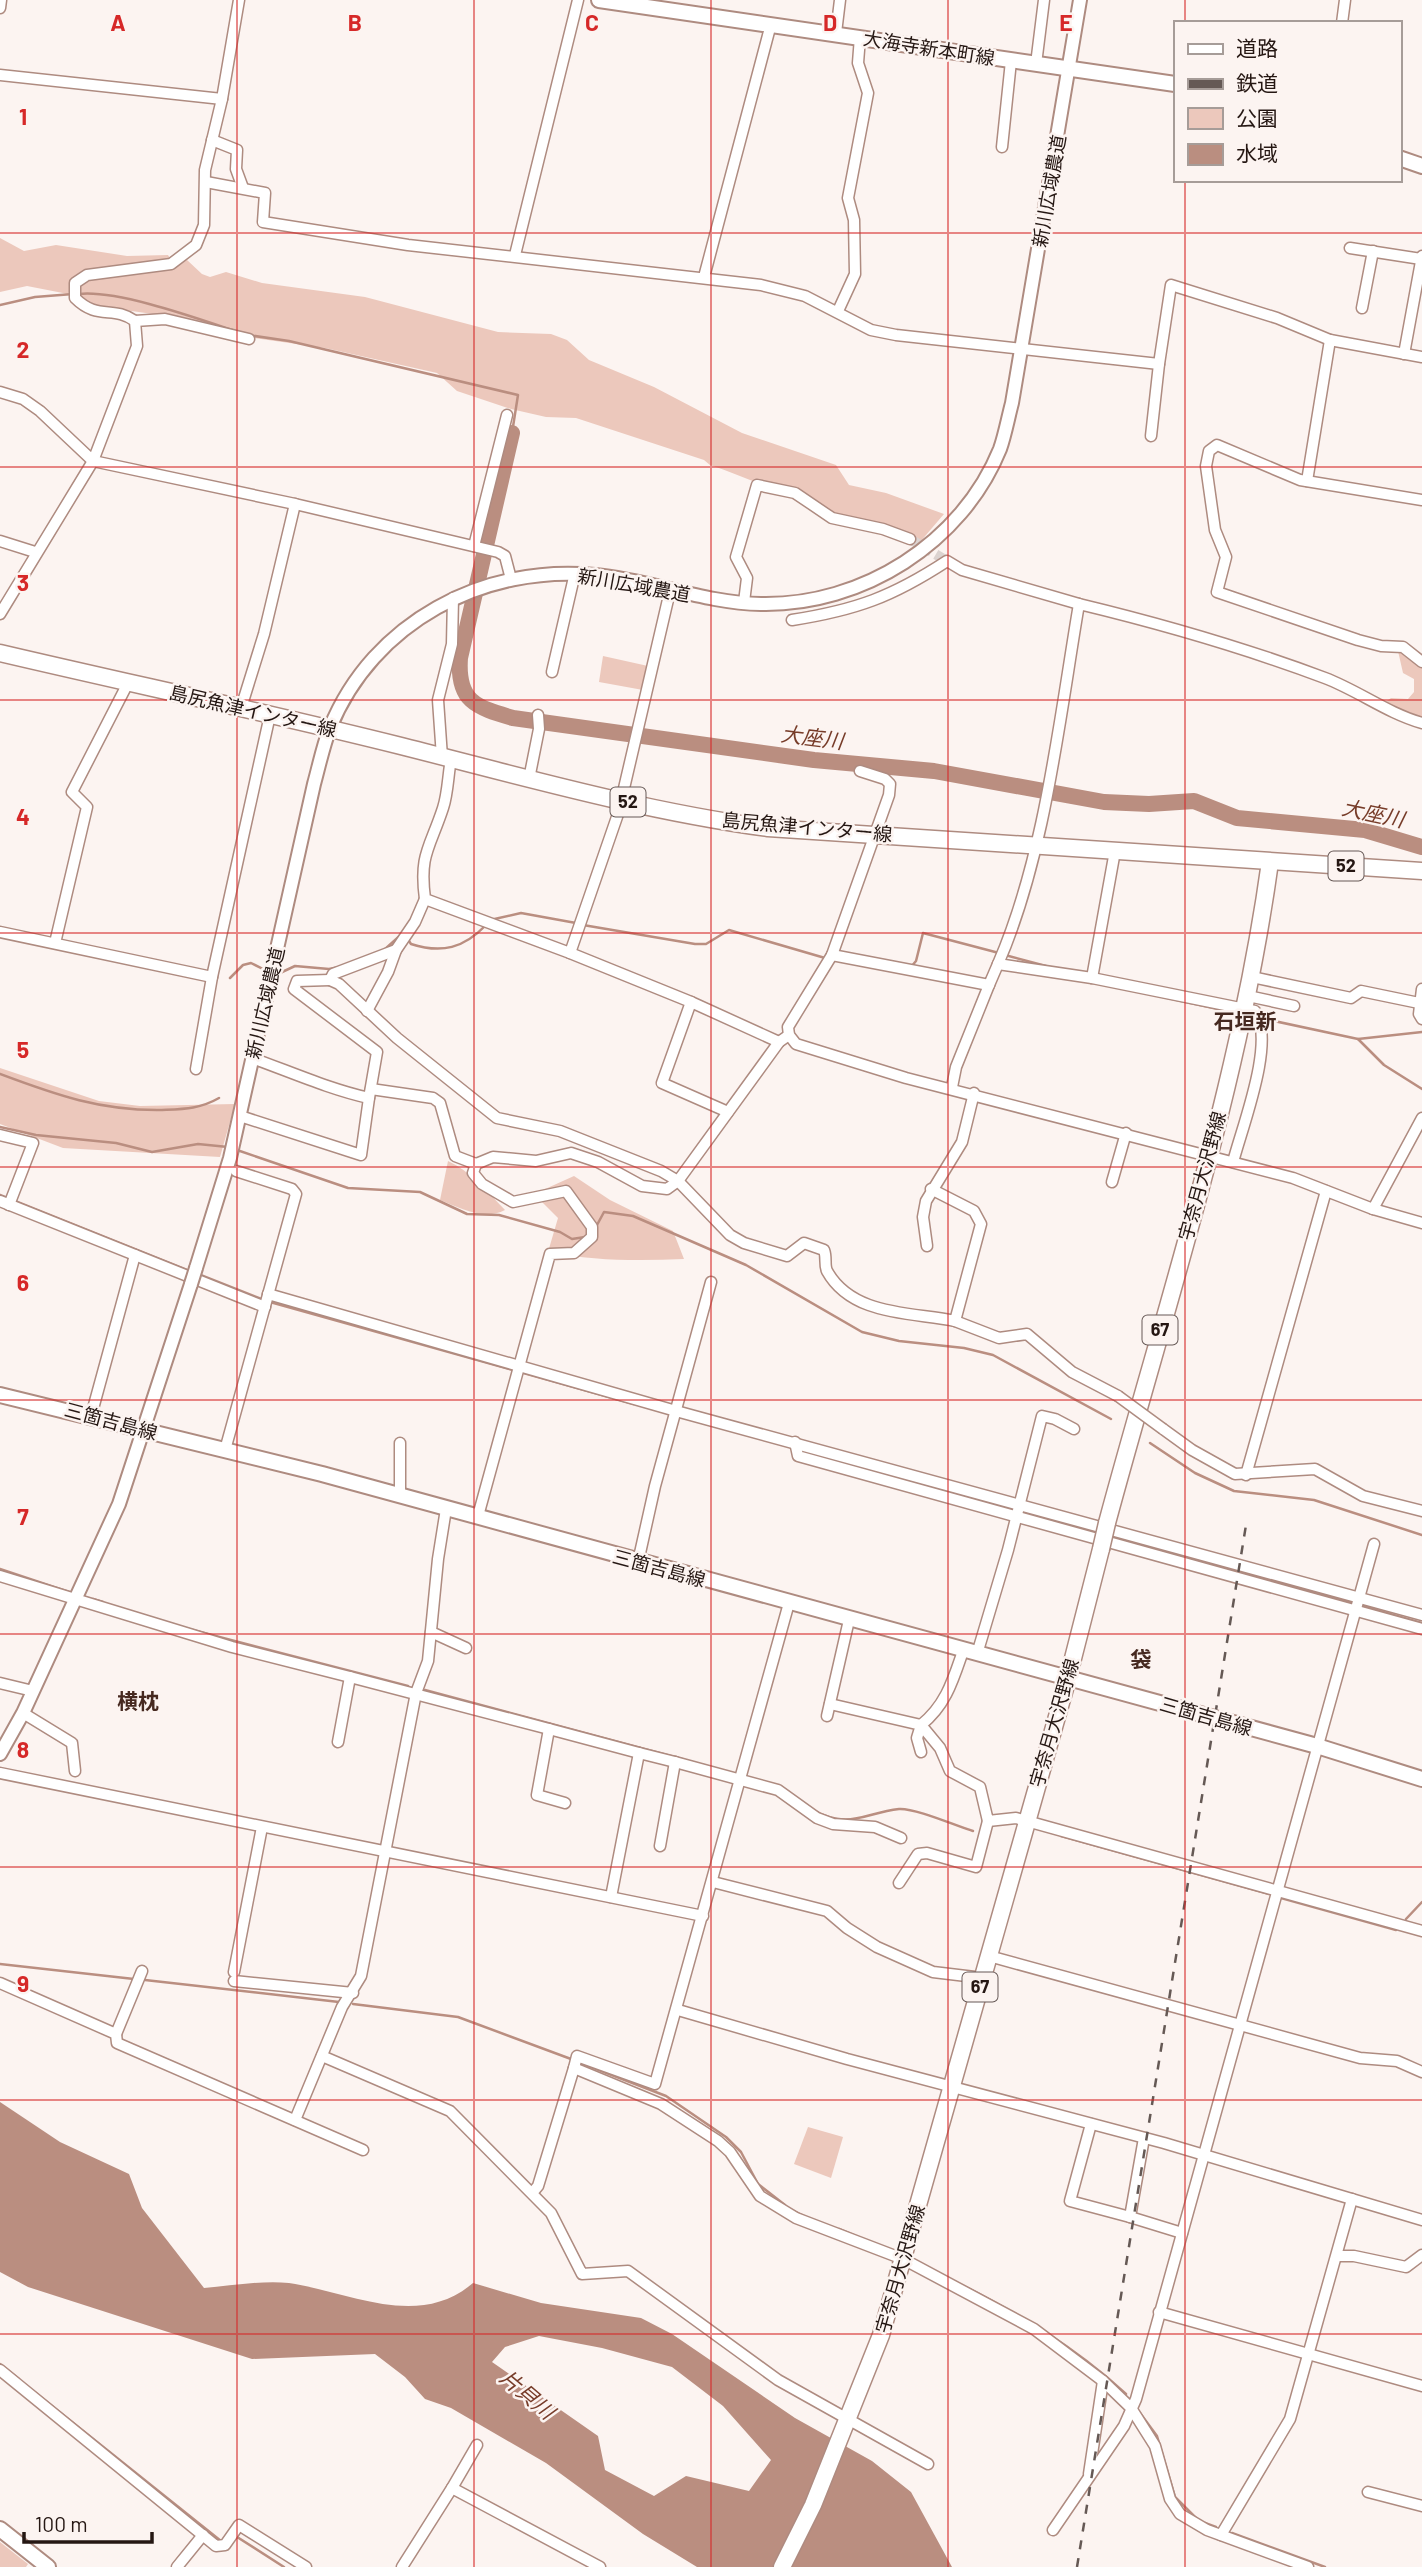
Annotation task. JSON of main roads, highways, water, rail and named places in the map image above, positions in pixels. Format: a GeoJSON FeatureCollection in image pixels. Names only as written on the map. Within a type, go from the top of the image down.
{"type":"FeatureCollection","features":[{"type":"Feature","properties":{"kind":"main road","name":"大海寺新本町線"},"geometry":{"type":"LineString","coordinates":[[598,0],[676,5],[771,24],[1174,84]]}},
{"type":"Feature","properties":{"kind":"main road"},"geometry":{"type":"LineString","coordinates":[[1401,159],[1422,166]]}},
{"type":"Feature","properties":{"kind":"main road","name":"島尻魚津インター線"},"geometry":{"type":"LineString","coordinates":[[0,653],[242,708],[622,801],[768,828],[1422,871]]}},
{"type":"Feature","properties":{"kind":"main road","name":"宇奈月大沢野線"},"geometry":{"type":"LineString","coordinates":[[782,2567],[846,2425],[881,2335],[953,2086],[1068,1678],[1208,1156],[1252,978],[1270,862]]}},
{"type":"Feature","properties":{"kind":"main road","name":"三箇吉島線"},"geometry":{"type":"LineString","coordinates":[[0,1395],[478,1516],[638,1562],[1317,1745],[1422,1779]]}},
{"type":"Feature","properties":{"kind":"main road"},"geometry":{"type":"LineString","coordinates":[[0,2529],[48,2567]]}},
{"type":"Feature","properties":{"kind":"water","name":"片貝川"},"geometry":{"type":"Polygon","coordinates":[[[0,2102],[60,2142],[129,2174],[142,2208],[204,2288],[279,2282],[383,2304],[407,2306],[430,2304],[452,2297],[473,2283],[541,2303],[641,2318],[672,2334],[795,2418],[872,2461],[911,2492],[952,2567],[697,2567],[643,2534],[546,2463],[451,2408],[425,2399],[405,2377],[375,2354],[252,2359],[28,2287],[0,2272],[0,2102]],[[539,2336],[505,2347],[492,2362],[598,2436],[605,2470],[654,2496],[686,2476],[749,2491],[771,2460],[723,2406],[672,2367],[602,2348],[539,2336]]]}},
{"type":"Feature","properties":{"kind":"waterway"},"geometry":{"type":"LineString","coordinates":[[0,305],[35,297],[73,294]]}},
{"type":"Feature","properties":{"kind":"waterway"},"geometry":{"type":"LineString","coordinates":[[79,294],[114,296],[235,331]]}},
{"type":"Feature","properties":{"kind":"waterway"},"geometry":{"type":"LineString","coordinates":[[248,335],[289,341],[518,395],[512,433]]}},
{"type":"Feature","properties":{"kind":"waterway","name":"大座川"},"geometry":{"type":"LineString","coordinates":[[512,433],[460,658],[465,693],[479,706],[513,718],[814,760],[934,771],[1104,802],[1149,804],[1194,801],[1237,818],[1365,830],[1422,847]]}},
{"type":"Feature","properties":{"kind":"waterway"},"geometry":{"type":"LineString","coordinates":[[490,920],[521,913],[576,923]]}},
{"type":"Feature","properties":{"kind":"waterway"},"geometry":{"type":"LineString","coordinates":[[407,938],[411,944],[422,947],[452,947],[469,939],[486,925]]}},
{"type":"Feature","properties":{"kind":"waterway"},"geometry":{"type":"LineString","coordinates":[[583,925],[695,944],[706,944],[729,930],[825,958]]}},
{"type":"Feature","properties":{"kind":"waterway"},"geometry":{"type":"LineString","coordinates":[[384,950],[404,932]]}},
{"type":"Feature","properties":{"kind":"waterway"},"geometry":{"type":"LineString","coordinates":[[911,967],[916,961],[923,933],[999,953]]}},
{"type":"Feature","properties":{"kind":"waterway"},"geometry":{"type":"LineString","coordinates":[[1005,955],[1046,966]]}},
{"type":"Feature","properties":{"kind":"waterway"},"geometry":{"type":"LineString","coordinates":[[230,978],[243,965],[251,963],[265,970]]}},
{"type":"Feature","properties":{"kind":"waterway"},"geometry":{"type":"LineString","coordinates":[[280,973],[295,966],[329,969],[339,967]]}},
{"type":"Feature","properties":{"kind":"waterway"},"geometry":{"type":"LineString","coordinates":[[1154,995],[1236,1013]]}},
{"type":"Feature","properties":{"kind":"waterway"},"geometry":{"type":"LineString","coordinates":[[1260,1018],[1358,1039],[1422,1032]]}},
{"type":"Feature","properties":{"kind":"waterway"},"geometry":{"type":"LineString","coordinates":[[1358,1039],[1384,1065],[1422,1089]]}},
{"type":"Feature","properties":{"kind":"waterway"},"geometry":{"type":"LineString","coordinates":[[0,1074],[60,1095],[119,1108],[184,1109],[219,1098]]}},
{"type":"Feature","properties":{"kind":"waterway"},"geometry":{"type":"LineString","coordinates":[[0,1127],[36,1135],[116,1143],[152,1152],[198,1144],[228,1147]]}},
{"type":"Feature","properties":{"kind":"waterway"},"geometry":{"type":"LineString","coordinates":[[237,1150],[348,1188],[420,1192],[467,1214],[499,1215],[560,1232],[572,1239],[585,1237]]}},
{"type":"Feature","properties":{"kind":"waterway"},"geometry":{"type":"LineString","coordinates":[[0,1195],[192,1272]]}},
{"type":"Feature","properties":{"kind":"waterway"},"geometry":{"type":"LineString","coordinates":[[597,1225],[604,1212],[633,1216],[746,1265],[862,1332],[899,1341],[964,1348],[993,1355],[1111,1419]]}},
{"type":"Feature","properties":{"kind":"waterway"},"geometry":{"type":"LineString","coordinates":[[198,1274],[264,1300]]}},
{"type":"Feature","properties":{"kind":"waterway"},"geometry":{"type":"LineString","coordinates":[[270,1302],[634,1404]]}},
{"type":"Feature","properties":{"kind":"waterway"},"geometry":{"type":"LineString","coordinates":[[1150,1443],[1195,1473],[1234,1491],[1314,1500],[1422,1535]]}},
{"type":"Feature","properties":{"kind":"waterway"},"geometry":{"type":"LineString","coordinates":[[799,1450],[1016,1510]]}},
{"type":"Feature","properties":{"kind":"waterway"},"geometry":{"type":"LineString","coordinates":[[1022,1511],[1100,1533]]}},
{"type":"Feature","properties":{"kind":"waterway"},"geometry":{"type":"LineString","coordinates":[[1110,1535],[1353,1603]]}},
{"type":"Feature","properties":{"kind":"waterway"},"geometry":{"type":"LineString","coordinates":[[0,1569],[69,1592]]}},
{"type":"Feature","properties":{"kind":"waterway"},"geometry":{"type":"LineString","coordinates":[[93,1599],[103,1602]]}},
{"type":"Feature","properties":{"kind":"waterway"},"geometry":{"type":"LineString","coordinates":[[1359,1605],[1422,1623]]}},
{"type":"Feature","properties":{"kind":"waterway"},"geometry":{"type":"LineString","coordinates":[[189,1629],[408,1686]]}},
{"type":"Feature","properties":{"kind":"waterway"},"geometry":{"type":"LineString","coordinates":[[425,1690],[682,1759]]}},
{"type":"Feature","properties":{"kind":"waterway"},"geometry":{"type":"LineString","coordinates":[[813,1810],[847,1820],[906,1809],[973,1831]]}},
{"type":"Feature","properties":{"kind":"waterway"},"geometry":{"type":"LineString","coordinates":[[1061,1836],[1269,1894]]}},
{"type":"Feature","properties":{"kind":"waterway"},"geometry":{"type":"LineString","coordinates":[[1281,1898],[1396,1930]]}},
{"type":"Feature","properties":{"kind":"waterway"},"geometry":{"type":"LineString","coordinates":[[1406,1919],[1422,1902]]}},
{"type":"Feature","properties":{"kind":"waterway"},"geometry":{"type":"LineString","coordinates":[[0,1964],[134,1979]]}},
{"type":"Feature","properties":{"kind":"waterway"},"geometry":{"type":"LineString","coordinates":[[145,1980],[339,2002]]}},
{"type":"Feature","properties":{"kind":"waterway"},"geometry":{"type":"LineString","coordinates":[[353,2004],[458,2017],[571,2059]]}},
{"type":"Feature","properties":{"kind":"waterway"},"geometry":{"type":"LineString","coordinates":[[578,2062],[666,2096],[726,2137],[741,2152],[758,2184],[785,2205]]}},
{"type":"Feature","properties":{"kind":"waterway"},"geometry":{"type":"LineString","coordinates":[[790,2209],[806,2217]]}},
{"type":"Feature","properties":{"kind":"waterway"},"geometry":{"type":"LineString","coordinates":[[839,2229],[858,2237]]}},
{"type":"Feature","properties":{"kind":"waterway"},"geometry":{"type":"LineString","coordinates":[[954,2281],[1044,2331],[1086,2360],[1126,2394]]}},
{"type":"Feature","properties":{"kind":"waterway"},"geometry":{"type":"LineString","coordinates":[[0,2364],[19,2379]]}},
{"type":"Feature","properties":{"kind":"waterway"},"geometry":{"type":"LineString","coordinates":[[32,2390],[221,2541]]}},
{"type":"Feature","properties":{"kind":"waterway"},"geometry":{"type":"LineString","coordinates":[[1140,2413],[1157,2436],[1175,2497],[1196,2518]]}},
{"type":"Feature","properties":{"kind":"waterway"},"geometry":{"type":"LineString","coordinates":[[1205,2523],[1216,2527]]}},
{"type":"Feature","properties":{"kind":"waterway"},"geometry":{"type":"LineString","coordinates":[[1232,2533],[1325,2567]]}},
{"type":"Feature","properties":{"kind":"waterway"},"geometry":{"type":"LineString","coordinates":[[234,2535],[284,2567]]}},
{"type":"Feature","properties":{"kind":"tunnel"},"geometry":{"type":"LineString","coordinates":[[910,539],[947,561]]}},
{"type":"Feature","properties":{"kind":"railway"},"geometry":{"type":"LineString","coordinates":[[1077,2567],[1246,1525]]}},
{"type":"Feature","properties":{"kind":"district","name":"石垣新"},"geometry":{"type":"Point","coordinates":[1245,1022]}},
{"type":"Feature","properties":{"kind":"district","name":"袋"},"geometry":{"type":"Point","coordinates":[1141,1660]}},
{"type":"Feature","properties":{"kind":"district","name":"横枕"},"geometry":{"type":"Point","coordinates":[138,1702]}}]}
